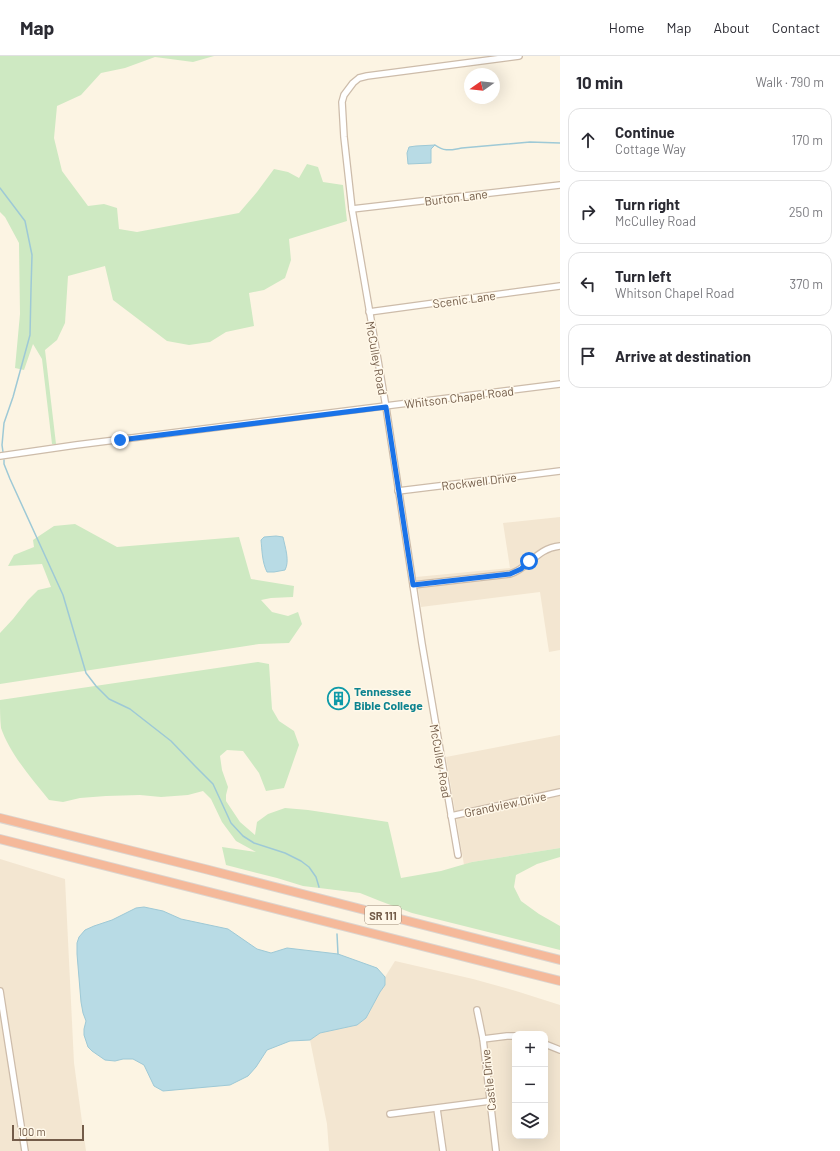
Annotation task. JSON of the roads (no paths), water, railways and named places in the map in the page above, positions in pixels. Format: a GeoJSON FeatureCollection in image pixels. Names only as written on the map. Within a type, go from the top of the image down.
{"type":"FeatureCollection","features":[{"type":"Feature","properties":{"kind":"highway","name":"SR 111"},"geometry":{"type":"LineString","coordinates":[[0,818],[560,960]]}},
{"type":"Feature","properties":{"kind":"highway","name":"SR 111"},"geometry":{"type":"LineString","coordinates":[[0,839],[560,981]]}},
{"type":"Feature","properties":{"kind":"highway"},"geometry":{"type":"LineString","coordinates":[[502,945],[560,955]]}},
{"type":"Feature","properties":{"kind":"highway"},"geometry":{"type":"LineString","coordinates":[[519,970],[560,985]]}},
{"type":"Feature","properties":{"kind":"street","name":"McCulley Road"},"geometry":{"type":"LineString","coordinates":[[450,816],[386,407],[352,209],[344,137],[342,102],[344,95],[359,78],[519,56]]}},
{"type":"Feature","properties":{"kind":"street","name":"Burton Lane"},"geometry":{"type":"LineString","coordinates":[[352,209],[560,185]]}},
{"type":"Feature","properties":{"kind":"street","name":"Scenic Lane"},"geometry":{"type":"LineString","coordinates":[[369,312],[560,286]]}},
{"type":"Feature","properties":{"kind":"street","name":"Whitson Chapel Road"},"geometry":{"type":"LineString","coordinates":[[0,456],[75,445],[560,384]]}},
{"type":"Feature","properties":{"kind":"street","name":"Rockwell Drive"},"geometry":{"type":"LineString","coordinates":[[398,491],[560,471]]}},
{"type":"Feature","properties":{"kind":"street"},"geometry":{"type":"LineString","coordinates":[[413,585],[510,574],[521,569],[529,561],[548,548],[560,546]]}},
{"type":"Feature","properties":{"kind":"street","name":"Grandview Drive"},"geometry":{"type":"LineString","coordinates":[[450,816],[560,792]]}},
{"type":"Feature","properties":{"kind":"street"},"geometry":{"type":"LineString","coordinates":[[450,816],[458,855]]}},
{"type":"Feature","properties":{"kind":"street"},"geometry":{"type":"LineString","coordinates":[[0,991],[25,1151]]}},
{"type":"Feature","properties":{"kind":"street","name":"Castle Drive"},"geometry":{"type":"LineString","coordinates":[[477,1010],[483,1039],[496,1151]]}},
{"type":"Feature","properties":{"kind":"street"},"geometry":{"type":"LineString","coordinates":[[483,1039],[512,1036]]}},
{"type":"Feature","properties":{"kind":"street"},"geometry":{"type":"LineString","coordinates":[[548,1045],[560,1050]]}},
{"type":"Feature","properties":{"kind":"street"},"geometry":{"type":"LineString","coordinates":[[390,1114],[438,1109],[490,1101]]}},
{"type":"Feature","properties":{"kind":"street"},"geometry":{"type":"LineString","coordinates":[[438,1109],[443,1151]]}},
{"type":"Feature","properties":{"kind":"water"},"geometry":{"type":"Polygon","coordinates":[[[435,145],[431,149],[431,163],[408,164],[407,153],[409,147],[435,145]]]}},
{"type":"Feature","properties":{"kind":"water"},"geometry":{"type":"Polygon","coordinates":[[[264,537],[283,537],[287,554],[285,570],[267,572],[263,560],[261,540],[264,537]]]}},
{"type":"Feature","properties":{"kind":"water"},"geometry":{"type":"Polygon","coordinates":[[[144,907],[163,911],[181,919],[228,929],[257,949],[271,953],[287,948],[338,954],[377,968],[385,977],[385,985],[366,1018],[357,1025],[320,1033],[310,1040],[290,1041],[267,1050],[248,1076],[230,1085],[163,1091],[154,1086],[144,1065],[133,1059],[115,1061],[105,1060],[88,1047],[84,1035],[86,1021],[81,1002],[77,954],[77,943],[79,937],[85,930],[112,920],[136,908],[144,907]]]}},
{"type":"Feature","properties":{"kind":"waterway"},"geometry":{"type":"LineString","coordinates":[[435,145],[442,149],[448,150],[530,142],[560,143]]}},
{"type":"Feature","properties":{"kind":"waterway"},"geometry":{"type":"LineString","coordinates":[[0,188],[25,221],[32,255],[30,335],[13,397],[4,423],[2,445],[3,452]]}},
{"type":"Feature","properties":{"kind":"waterway"},"geometry":{"type":"LineString","coordinates":[[4,460],[4,464],[10,479],[63,595],[86,673],[109,699],[130,709],[171,741],[213,784],[231,823],[243,836],[254,843],[285,853],[301,861],[309,867],[316,877],[319,887]]}},
{"type":"Feature","properties":{"kind":"waterway"},"geometry":{"type":"LineString","coordinates":[[337,934],[338,954]]}},
{"type":"Feature","properties":{"kind":"place","name":"Tennessee Bible College"},"geometry":{"type":"Point","coordinates":[339,698]}}]}
